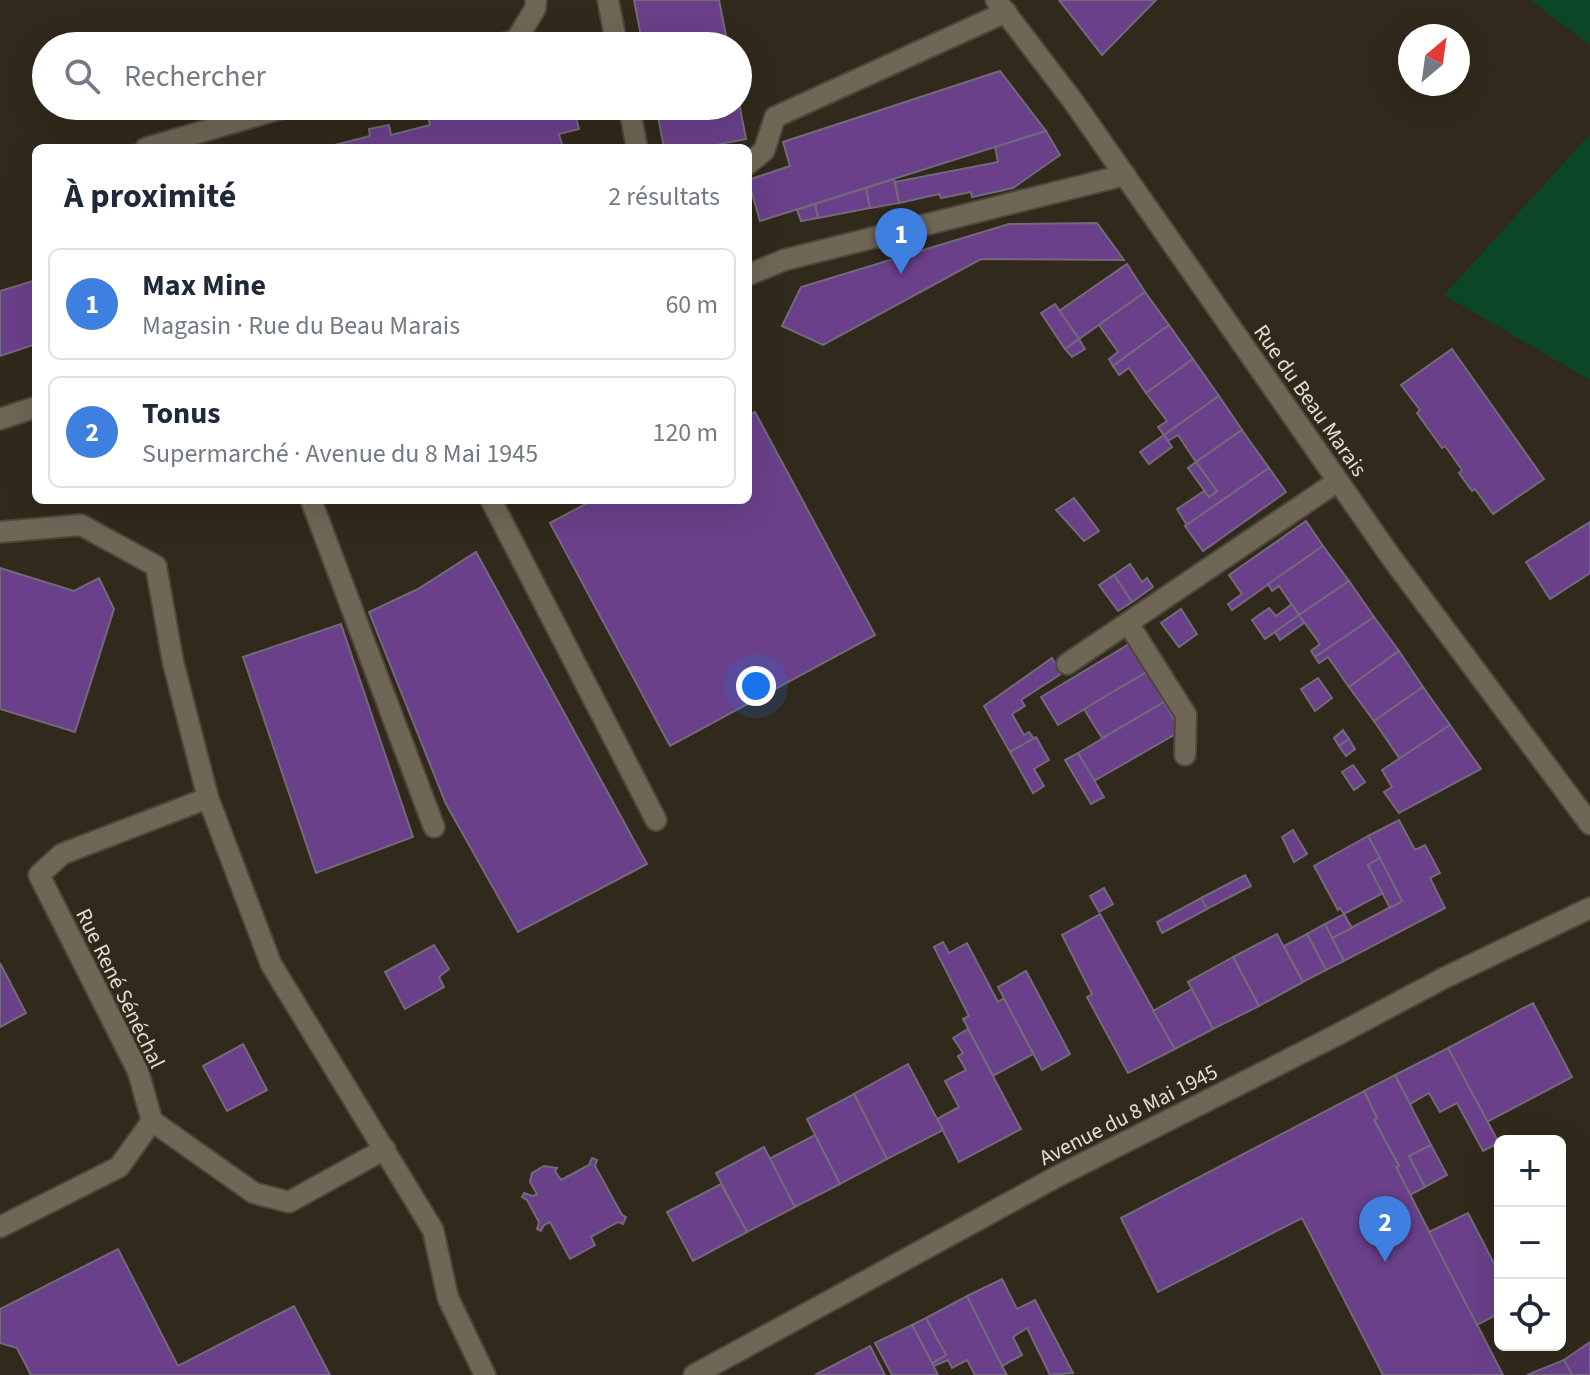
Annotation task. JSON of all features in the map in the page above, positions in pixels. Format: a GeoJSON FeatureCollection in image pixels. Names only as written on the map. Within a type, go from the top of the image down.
{"type":"FeatureCollection","features":[{"type":"Feature","properties":{"kind":"street"},"geometry":{"type":"LineString","coordinates":[[521,32],[535,9],[536,0]]}},
{"type":"Feature","properties":{"kind":"street"},"geometry":{"type":"LineString","coordinates":[[608,0],[614,32]]}},
{"type":"Feature","properties":{"kind":"street"},"geometry":{"type":"LineString","coordinates":[[752,161],[764,151],[775,117],[1001,6]]}},
{"type":"Feature","properties":{"kind":"street","name":"Rue du Beau Marais"},"geometry":{"type":"LineString","coordinates":[[1001,6],[1125,175],[1338,481],[1590,824]]}},
{"type":"Feature","properties":{"kind":"street"},"geometry":{"type":"LineString","coordinates":[[160,144],[242,120]]}},
{"type":"Feature","properties":{"kind":"street"},"geometry":{"type":"LineString","coordinates":[[632,120],[636,144]]}},
{"type":"Feature","properties":{"kind":"street"},"geometry":{"type":"LineString","coordinates":[[752,273],[784,260],[1125,175]]}},
{"type":"Feature","properties":{"kind":"street"},"geometry":{"type":"LineString","coordinates":[[0,419],[32,408]]}},
{"type":"Feature","properties":{"kind":"street"},"geometry":{"type":"LineString","coordinates":[[1067,664],[1338,481]]}},
{"type":"Feature","properties":{"kind":"street"},"geometry":{"type":"LineString","coordinates":[[313,504],[434,827]]}},
{"type":"Feature","properties":{"kind":"street"},"geometry":{"type":"LineString","coordinates":[[493,504],[656,820]]}},
{"type":"Feature","properties":{"kind":"street"},"geometry":{"type":"LineString","coordinates":[[0,532],[81,525],[156,566],[173,662],[208,798],[271,964],[433,1230],[448,1298],[485,1375]]}},
{"type":"Feature","properties":{"kind":"street"},"geometry":{"type":"LineString","coordinates":[[1128,623],[1186,715],[1185,755]]}},
{"type":"Feature","properties":{"kind":"street","name":"Rue René Sénéchal"},"geometry":{"type":"LineString","coordinates":[[152,1121],[138,1071],[39,875],[62,854],[208,798]]}},
{"type":"Feature","properties":{"kind":"street","name":"Avenue du 8 Mai 1945"},"geometry":{"type":"LineString","coordinates":[[694,1375],[1058,1176],[1444,978],[1590,908]]}},
{"type":"Feature","properties":{"kind":"street"},"geometry":{"type":"LineString","coordinates":[[0,1227],[119,1167],[152,1121],[254,1193],[289,1202],[385,1149]]}},
{"type":"Feature","properties":{"kind":"green space"},"geometry":{"type":"Polygon","coordinates":[[[1530,0],[1590,0],[1590,45],[1530,0]]]}},
{"type":"Feature","properties":{"kind":"green space"},"geometry":{"type":"Polygon","coordinates":[[[1590,134],[1590,380],[1444,295],[1590,134]]]}},
{"type":"Feature","properties":{"kind":"building"},"geometry":{"type":"Polygon","coordinates":[[[634,0],[719,0],[725,32],[640,32],[634,0]]]}},
{"type":"Feature","properties":{"kind":"building"},"geometry":{"type":"Polygon","coordinates":[[[1059,0],[1156,0],[1102,55],[1059,0]]]}},
{"type":"Feature","properties":{"kind":"building"},"geometry":{"type":"Polygon","coordinates":[[[1000,71],[1046,131],[760,221],[752,194],[752,179],[790,166],[783,142],[1000,71]]]}},
{"type":"Feature","properties":{"kind":"building"},"geometry":{"type":"Polygon","coordinates":[[[429,120],[577,120],[579,129],[559,134],[562,144],[339,144],[370,136],[369,129],[389,125],[391,135],[430,125],[429,120]]]}},
{"type":"Feature","properties":{"kind":"building"},"geometry":{"type":"Polygon","coordinates":[[[659,120],[742,120],[746,139],[720,144],[663,144],[659,120]]]}},
{"type":"Feature","properties":{"kind":"building"},"geometry":{"type":"Polygon","coordinates":[[[1046,131],[1060,155],[1013,188],[972,197],[971,192],[941,198],[939,194],[899,203],[895,182],[998,162],[995,147],[1046,131]]]}},
{"type":"Feature","properties":{"kind":"building"},"geometry":{"type":"Polygon","coordinates":[[[894,179],[899,203],[870,208],[866,188],[894,179]]]}},
{"type":"Feature","properties":{"kind":"building"},"geometry":{"type":"Polygon","coordinates":[[[866,188],[870,208],[818,218],[815,204],[866,188]]]}},
{"type":"Feature","properties":{"kind":"building"},"geometry":{"type":"Polygon","coordinates":[[[815,204],[818,218],[801,221],[797,210],[815,204]]]}},
{"type":"Feature","properties":{"kind":"building"},"geometry":{"type":"Polygon","coordinates":[[[1097,223],[1124,260],[981,259],[823,345],[782,326],[801,287],[1009,224],[1097,223]]]}},
{"type":"Feature","properties":{"kind":"building"},"geometry":{"type":"Polygon","coordinates":[[[1127,264],[1145,292],[1079,339],[1059,311],[1127,264]]]}},
{"type":"Feature","properties":{"kind":"building"},"geometry":{"type":"Polygon","coordinates":[[[32,281],[32,345],[0,356],[0,291],[32,281]]]}},
{"type":"Feature","properties":{"kind":"building"},"geometry":{"type":"Polygon","coordinates":[[[1145,292],[1169,325],[1113,366],[1109,359],[1118,352],[1099,325],[1145,292]]]}},
{"type":"Feature","properties":{"kind":"building"},"geometry":{"type":"Polygon","coordinates":[[[1055,304],[1079,339],[1065,349],[1041,313],[1055,304]]]}},
{"type":"Feature","properties":{"kind":"building"},"geometry":{"type":"Polygon","coordinates":[[[1169,325],[1193,359],[1146,393],[1129,368],[1119,375],[1113,366],[1169,325]]]}},
{"type":"Feature","properties":{"kind":"building"},"geometry":{"type":"Polygon","coordinates":[[[1079,339],[1085,349],[1072,357],[1065,349],[1079,339]]]}},
{"type":"Feature","properties":{"kind":"building"},"geometry":{"type":"Polygon","coordinates":[[[1452,349],[1544,479],[1493,514],[1459,473],[1462,470],[1445,446],[1442,448],[1401,385],[1452,349]]]}},
{"type":"Feature","properties":{"kind":"building"},"geometry":{"type":"Polygon","coordinates":[[[1193,359],[1219,396],[1164,435],[1158,427],[1167,421],[1146,393],[1193,359]]]}},
{"type":"Feature","properties":{"kind":"building"},"geometry":{"type":"Polygon","coordinates":[[[1219,396],[1242,430],[1196,462],[1178,435],[1168,441],[1164,435],[1219,396]]]}},
{"type":"Feature","properties":{"kind":"building"},"geometry":{"type":"Polygon","coordinates":[[[755,412],[875,635],[670,746],[550,523],[586,504],[752,504],[752,414],[755,412]]]}},
{"type":"Feature","properties":{"kind":"building"},"geometry":{"type":"Polygon","coordinates":[[[1242,430],[1269,468],[1187,525],[1177,509],[1204,491],[1209,497],[1217,491],[1196,462],[1242,430]]]}},
{"type":"Feature","properties":{"kind":"building"},"geometry":{"type":"Polygon","coordinates":[[[1164,435],[1172,447],[1149,464],[1140,452],[1164,435]]]}},
{"type":"Feature","properties":{"kind":"building"},"geometry":{"type":"Polygon","coordinates":[[[1196,462],[1217,491],[1209,497],[1188,468],[1196,462]]]}},
{"type":"Feature","properties":{"kind":"building"},"geometry":{"type":"Polygon","coordinates":[[[1269,468],[1286,492],[1203,551],[1185,526],[1269,468]]]}},
{"type":"Feature","properties":{"kind":"building"},"geometry":{"type":"Polygon","coordinates":[[[1074,498],[1099,531],[1084,541],[1056,510],[1074,498]]]}},
{"type":"Feature","properties":{"kind":"building"},"geometry":{"type":"Polygon","coordinates":[[[1306,521],[1323,546],[1232,610],[1228,604],[1242,594],[1229,575],[1306,521]]]}},
{"type":"Feature","properties":{"kind":"building"},"geometry":{"type":"Polygon","coordinates":[[[1590,522],[1590,573],[1550,599],[1526,562],[1590,522]]]}},
{"type":"Feature","properties":{"kind":"building"},"geometry":{"type":"Polygon","coordinates":[[[1323,546],[1349,581],[1299,615],[1279,586],[1272,591],[1268,584],[1323,546]]]}},
{"type":"Feature","properties":{"kind":"building"},"geometry":{"type":"Polygon","coordinates":[[[476,552],[647,864],[518,932],[446,804],[369,612],[418,589],[476,552]]]}},
{"type":"Feature","properties":{"kind":"building"},"geometry":{"type":"Polygon","coordinates":[[[1130,564],[1142,582],[1147,578],[1153,587],[1132,602],[1114,575],[1130,564]]]}},
{"type":"Feature","properties":{"kind":"building"},"geometry":{"type":"Polygon","coordinates":[[[0,568],[74,591],[99,578],[114,609],[75,732],[0,709],[0,568]]]}},
{"type":"Feature","properties":{"kind":"building"},"geometry":{"type":"Polygon","coordinates":[[[1114,575],[1132,602],[1118,611],[1099,585],[1114,575]]]}},
{"type":"Feature","properties":{"kind":"building"},"geometry":{"type":"Polygon","coordinates":[[[1349,581],[1374,617],[1315,657],[1311,651],[1320,644],[1299,615],[1349,581]]]}},
{"type":"Feature","properties":{"kind":"building"},"geometry":{"type":"Polygon","coordinates":[[[1292,604],[1299,615],[1265,639],[1252,620],[1269,608],[1276,616],[1292,604]]]}},
{"type":"Feature","properties":{"kind":"building"},"geometry":{"type":"Polygon","coordinates":[[[1181,609],[1197,634],[1179,647],[1161,623],[1181,609]]]}},
{"type":"Feature","properties":{"kind":"building"},"geometry":{"type":"Polygon","coordinates":[[[1299,615],[1304,623],[1280,640],[1275,632],[1299,615]]]}},
{"type":"Feature","properties":{"kind":"building"},"geometry":{"type":"Polygon","coordinates":[[[1374,617],[1399,651],[1349,687],[1328,657],[1319,663],[1315,657],[1374,617]]]}},
{"type":"Feature","properties":{"kind":"building"},"geometry":{"type":"Polygon","coordinates":[[[341,624],[413,837],[316,873],[243,657],[341,624]]]}},
{"type":"Feature","properties":{"kind":"building"},"geometry":{"type":"Polygon","coordinates":[[[1131,643],[1147,672],[1058,725],[1041,697],[1131,643]]]}},
{"type":"Feature","properties":{"kind":"building"},"geometry":{"type":"Polygon","coordinates":[[[1399,651],[1423,687],[1374,721],[1349,687],[1399,651]]]}},
{"type":"Feature","properties":{"kind":"building"},"geometry":{"type":"Polygon","coordinates":[[[1052,658],[1061,674],[1021,700],[1025,706],[1012,714],[1024,735],[1029,732],[1034,739],[1010,752],[984,706],[1052,658]]]}},
{"type":"Feature","properties":{"kind":"building"},"geometry":{"type":"Polygon","coordinates":[[[1147,672],[1164,702],[1102,738],[1084,709],[1147,672]]]}},
{"type":"Feature","properties":{"kind":"building"},"geometry":{"type":"Polygon","coordinates":[[[1318,678],[1332,698],[1315,711],[1301,689],[1318,678]]]}},
{"type":"Feature","properties":{"kind":"building"},"geometry":{"type":"Polygon","coordinates":[[[1423,687],[1450,725],[1400,759],[1374,721],[1423,687]]]}},
{"type":"Feature","properties":{"kind":"building"},"geometry":{"type":"Polygon","coordinates":[[[1164,702],[1181,731],[1094,781],[1078,753],[1164,702]]]}},
{"type":"Feature","properties":{"kind":"building"},"geometry":{"type":"Polygon","coordinates":[[[1450,725],[1481,769],[1399,813],[1384,792],[1392,787],[1382,770],[1450,725]]]}},
{"type":"Feature","properties":{"kind":"building"},"geometry":{"type":"Polygon","coordinates":[[[1343,730],[1349,739],[1339,746],[1334,738],[1343,730]]]}},
{"type":"Feature","properties":{"kind":"building"},"geometry":{"type":"Polygon","coordinates":[[[1036,737],[1049,760],[1034,769],[1044,786],[1033,793],[1010,752],[1036,737]]]}},
{"type":"Feature","properties":{"kind":"building"},"geometry":{"type":"Polygon","coordinates":[[[1349,739],[1355,749],[1346,756],[1339,746],[1349,739]]]}},
{"type":"Feature","properties":{"kind":"building"},"geometry":{"type":"Polygon","coordinates":[[[1078,753],[1104,797],[1091,804],[1065,760],[1078,753]]]}},
{"type":"Feature","properties":{"kind":"building"},"geometry":{"type":"Polygon","coordinates":[[[1353,765],[1365,782],[1354,790],[1342,772],[1353,765]]]}},
{"type":"Feature","properties":{"kind":"building"},"geometry":{"type":"Polygon","coordinates":[[[1399,820],[1415,850],[1425,845],[1440,873],[1430,878],[1445,908],[1344,961],[1332,938],[1402,901],[1368,836],[1399,820]]]}},
{"type":"Feature","properties":{"kind":"building"},"geometry":{"type":"Polygon","coordinates":[[[1293,830],[1307,854],[1294,862],[1282,837],[1293,830]]]}},
{"type":"Feature","properties":{"kind":"building"},"geometry":{"type":"Polygon","coordinates":[[[1368,836],[1380,858],[1368,865],[1383,893],[1344,914],[1340,908],[1338,910],[1314,866],[1368,836]]]}},
{"type":"Feature","properties":{"kind":"building"},"geometry":{"type":"Polygon","coordinates":[[[1380,858],[1402,901],[1390,908],[1368,865],[1380,858]]]}},
{"type":"Feature","properties":{"kind":"building"},"geometry":{"type":"Polygon","coordinates":[[[1245,875],[1251,886],[1207,909],[1201,898],[1245,875]]]}},
{"type":"Feature","properties":{"kind":"building"},"geometry":{"type":"Polygon","coordinates":[[[1104,888],[1113,904],[1099,912],[1090,896],[1104,888]]]}},
{"type":"Feature","properties":{"kind":"building"},"geometry":{"type":"Polygon","coordinates":[[[1201,898],[1207,909],[1162,933],[1157,922],[1201,898]]]}},
{"type":"Feature","properties":{"kind":"building"},"geometry":{"type":"Polygon","coordinates":[[[1100,914],[1175,1049],[1128,1073],[1087,997],[1092,994],[1062,935],[1100,914]]]}},
{"type":"Feature","properties":{"kind":"building"},"geometry":{"type":"Polygon","coordinates":[[[1344,914],[1352,928],[1332,938],[1325,924],[1344,914]]]}},
{"type":"Feature","properties":{"kind":"building"},"geometry":{"type":"Polygon","coordinates":[[[1325,924],[1344,961],[1326,970],[1307,934],[1325,924]]]}},
{"type":"Feature","properties":{"kind":"building"},"geometry":{"type":"Polygon","coordinates":[[[1277,934],[1303,982],[1259,1006],[1233,957],[1277,934]]]}},
{"type":"Feature","properties":{"kind":"building"},"geometry":{"type":"Polygon","coordinates":[[[1307,934],[1326,970],[1303,982],[1284,946],[1307,934]]]}},
{"type":"Feature","properties":{"kind":"building"},"geometry":{"type":"Polygon","coordinates":[[[943,942],[949,953],[967,943],[998,1002],[1004,998],[1033,1054],[993,1076],[963,1019],[969,1016],[934,947],[943,942]]]}},
{"type":"Feature","properties":{"kind":"building"},"geometry":{"type":"Polygon","coordinates":[[[434,945],[449,969],[439,977],[444,987],[405,1009],[385,972],[434,945]]]}},
{"type":"Feature","properties":{"kind":"building"},"geometry":{"type":"Polygon","coordinates":[[[1233,957],[1259,1006],[1213,1029],[1188,982],[1233,957]]]}},
{"type":"Feature","properties":{"kind":"building"},"geometry":{"type":"Polygon","coordinates":[[[0,963],[26,1013],[0,1027],[0,963]]]}},
{"type":"Feature","properties":{"kind":"building"},"geometry":{"type":"Polygon","coordinates":[[[1026,971],[1070,1054],[1042,1070],[998,987],[1026,971]]]}},
{"type":"Feature","properties":{"kind":"building"},"geometry":{"type":"Polygon","coordinates":[[[1192,989],[1213,1029],[1175,1049],[1153,1011],[1192,989]]]}},
{"type":"Feature","properties":{"kind":"building"},"geometry":{"type":"Polygon","coordinates":[[[1533,1003],[1572,1077],[1487,1122],[1448,1048],[1533,1003]]]}},
{"type":"Feature","properties":{"kind":"building"},"geometry":{"type":"Polygon","coordinates":[[[968,1029],[1021,1129],[959,1162],[937,1119],[959,1107],[945,1081],[966,1070],[958,1056],[963,1053],[953,1038],[968,1029]]]}},
{"type":"Feature","properties":{"kind":"building"},"geometry":{"type":"Polygon","coordinates":[[[243,1044],[267,1090],[227,1111],[203,1066],[243,1044]]]}},
{"type":"Feature","properties":{"kind":"building"},"geometry":{"type":"Polygon","coordinates":[[[1448,1048],[1495,1135],[1494,1146],[1483,1151],[1457,1103],[1440,1112],[1429,1093],[1410,1104],[1395,1075],[1448,1048]]]}},
{"type":"Feature","properties":{"kind":"building"},"geometry":{"type":"Polygon","coordinates":[[[908,1064],[943,1130],[887,1159],[854,1094],[908,1064]]]}},
{"type":"Feature","properties":{"kind":"building"},"geometry":{"type":"Polygon","coordinates":[[[1395,1075],[1431,1145],[1409,1156],[1425,1187],[1410,1195],[1396,1167],[1399,1166],[1374,1120],[1377,1118],[1364,1091],[1395,1075]]]}},
{"type":"Feature","properties":{"kind":"building"},"geometry":{"type":"Polygon","coordinates":[[[1364,1091],[1377,1118],[1374,1120],[1399,1166],[1396,1167],[1503,1375],[1383,1375],[1302,1218],[1158,1292],[1121,1218],[1364,1091]]]}},
{"type":"Feature","properties":{"kind":"building"},"geometry":{"type":"Polygon","coordinates":[[[854,1094],[887,1159],[840,1184],[807,1119],[854,1094]]]}},
{"type":"Feature","properties":{"kind":"building"},"geometry":{"type":"Polygon","coordinates":[[[815,1135],[840,1184],[795,1207],[769,1159],[815,1135]]]}},
{"type":"Feature","properties":{"kind":"building"},"geometry":{"type":"Polygon","coordinates":[[[1431,1145],[1447,1175],[1425,1187],[1409,1156],[1431,1145]]]}},
{"type":"Feature","properties":{"kind":"building"},"geometry":{"type":"Polygon","coordinates":[[[764,1147],[795,1207],[747,1232],[716,1173],[764,1147]]]}},
{"type":"Feature","properties":{"kind":"building"},"geometry":{"type":"Polygon","coordinates":[[[592,1158],[597,1160],[595,1166],[626,1217],[623,1224],[618,1222],[591,1237],[595,1245],[570,1259],[550,1222],[541,1231],[537,1229],[539,1222],[527,1200],[522,1197],[524,1193],[537,1194],[530,1182],[532,1173],[544,1166],[557,1168],[555,1171],[561,1180],[589,1165],[592,1158]]]}},
{"type":"Feature","properties":{"kind":"building"},"geometry":{"type":"Polygon","coordinates":[[[721,1184],[747,1232],[693,1261],[667,1212],[721,1184]]]}},
{"type":"Feature","properties":{"kind":"building"},"geometry":{"type":"Polygon","coordinates":[[[1468,1213],[1494,1263],[1494,1316],[1477,1325],[1429,1232],[1468,1213]]]}},
{"type":"Feature","properties":{"kind":"building"},"geometry":{"type":"Polygon","coordinates":[[[118,1249],[178,1366],[294,1306],[330,1375],[31,1375],[17,1348],[0,1343],[0,1309],[118,1249]]]}},
{"type":"Feature","properties":{"kind":"building"},"geometry":{"type":"Polygon","coordinates":[[[1002,1279],[1017,1309],[1035,1300],[1073,1373],[1050,1375],[1027,1328],[1013,1337],[1022,1355],[1002,1366],[967,1296],[1002,1279]]]}},
{"type":"Feature","properties":{"kind":"building"},"geometry":{"type":"Polygon","coordinates":[[[967,1296],[1007,1375],[975,1375],[967,1360],[952,1368],[948,1360],[934,1366],[932,1363],[946,1355],[926,1318],[967,1296]]]}},
{"type":"Feature","properties":{"kind":"building"},"geometry":{"type":"Polygon","coordinates":[[[926,1318],[946,1355],[932,1363],[912,1325],[926,1318]]]}},
{"type":"Feature","properties":{"kind":"building"},"geometry":{"type":"Polygon","coordinates":[[[912,1325],[938,1375],[892,1375],[875,1343],[912,1325]]]}},
{"type":"Feature","properties":{"kind":"building"},"geometry":{"type":"Polygon","coordinates":[[[1590,1342],[1590,1375],[1572,1375],[1564,1360],[1590,1342]]]}},
{"type":"Feature","properties":{"kind":"building"},"geometry":{"type":"Polygon","coordinates":[[[870,1346],[885,1375],[815,1375],[870,1346]]]}},
{"type":"Feature","properties":{"kind":"building"},"geometry":{"type":"Polygon","coordinates":[[[1564,1360],[1572,1375],[1527,1375],[1564,1360]]]}},
{"type":"Feature","properties":{"kind":"place","name":"Max Mine"},"geometry":{"type":"Point","coordinates":[901,274]}},
{"type":"Feature","properties":{"kind":"place","name":"Tonus"},"geometry":{"type":"Point","coordinates":[1385,1262]}}]}
